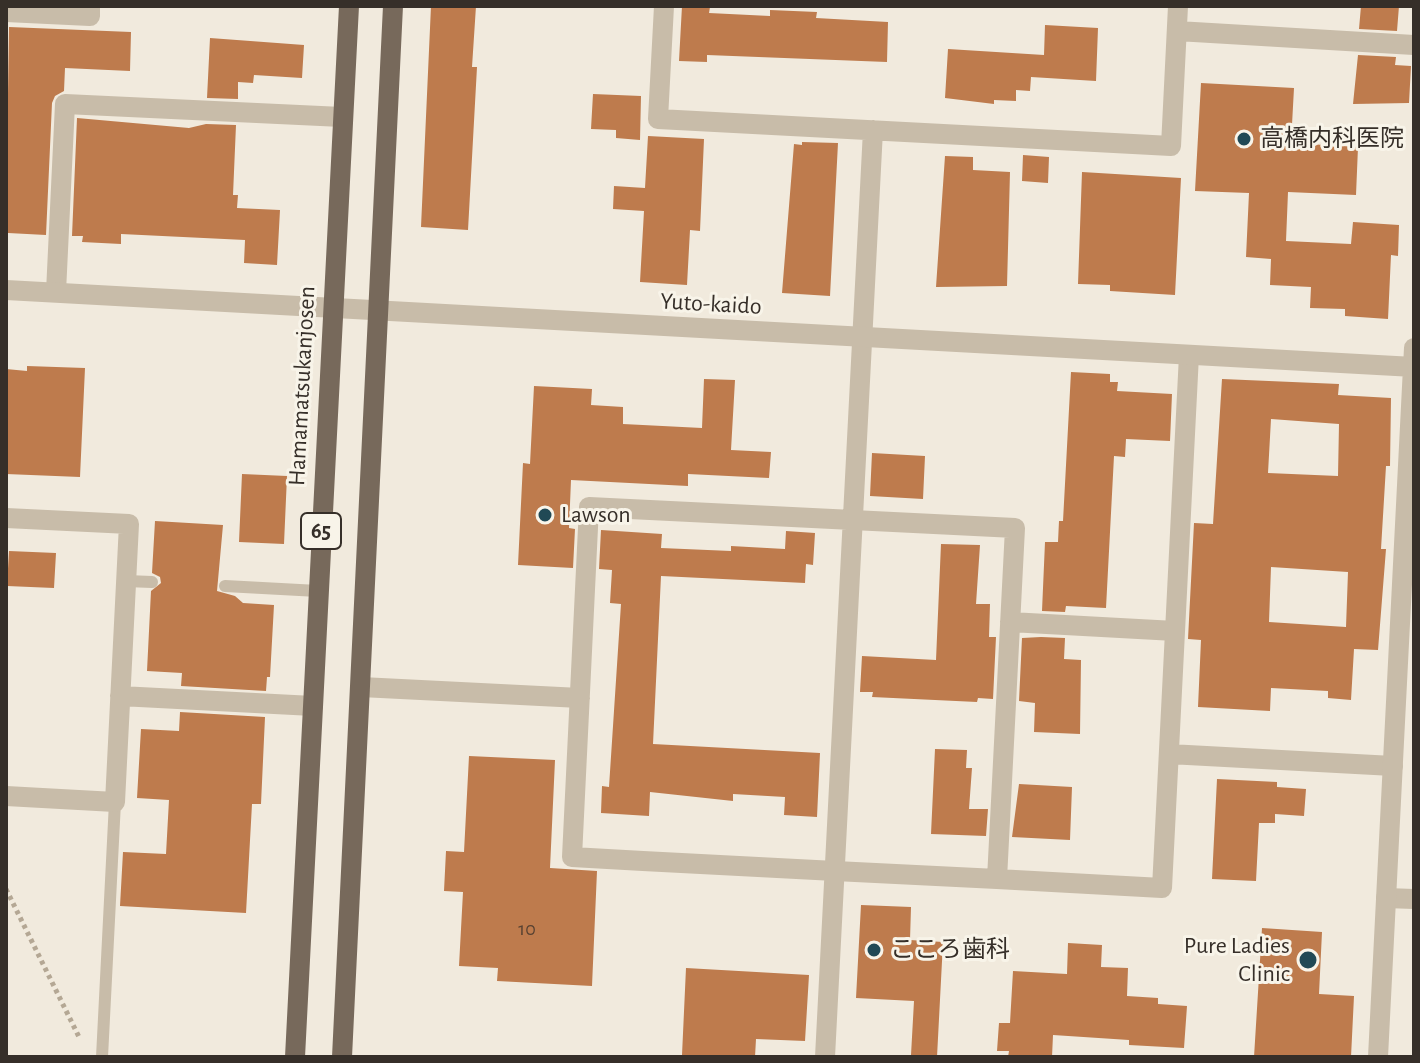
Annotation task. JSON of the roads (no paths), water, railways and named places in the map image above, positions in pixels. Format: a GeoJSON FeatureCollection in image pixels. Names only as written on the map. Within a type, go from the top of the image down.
{"type":"FeatureCollection","features":[{"type":"Feature","properties":{"kind":"main road","name":"Hamamatsukanjosen"},"geometry":{"type":"LineString","coordinates":[[295,1057],[331,309],[349,6]]}},
{"type":"Feature","properties":{"kind":"main road","name":"65"},"geometry":{"type":"LineString","coordinates":[[342,1057],[393,6]]}},
{"type":"Feature","properties":{"kind":"street"},"geometry":{"type":"LineString","coordinates":[[6,12],[90,16],[90,6]]}},
{"type":"Feature","properties":{"kind":"street"},"geometry":{"type":"LineString","coordinates":[[664,6],[658,119],[1171,146],[1178,6]]}},
{"type":"Feature","properties":{"kind":"street"},"geometry":{"type":"LineString","coordinates":[[1177,31],[1414,45]]}},
{"type":"Feature","properties":{"kind":"street"},"geometry":{"type":"LineString","coordinates":[[56,292],[65,104],[342,117]]}},
{"type":"Feature","properties":{"kind":"street"},"geometry":{"type":"LineString","coordinates":[[825,1057],[873,130]]}},
{"type":"Feature","properties":{"kind":"street","name":"Yuto-kaido"},"geometry":{"type":"LineString","coordinates":[[6,290],[1414,367]]}},
{"type":"Feature","properties":{"kind":"street"},"geometry":{"type":"LineString","coordinates":[[1378,1057],[1393,766],[1407,639],[1414,348]]}},
{"type":"Feature","properties":{"kind":"street"},"geometry":{"type":"LineString","coordinates":[[997,879],[1015,528],[589,507],[572,857],[1162,888],[1189,355]]}},
{"type":"Feature","properties":{"kind":"street"},"geometry":{"type":"LineString","coordinates":[[6,518],[129,524],[115,802],[6,796]]}},
{"type":"Feature","properties":{"kind":"street"},"geometry":{"type":"LineString","coordinates":[[1010,622],[1175,631]]}},
{"type":"Feature","properties":{"kind":"street"},"geometry":{"type":"LineString","coordinates":[[361,687],[580,698]]}},
{"type":"Feature","properties":{"kind":"street"},"geometry":{"type":"LineString","coordinates":[[120,696],[313,706]]}},
{"type":"Feature","properties":{"kind":"street"},"geometry":{"type":"LineString","coordinates":[[1169,754],[1393,766]]}},
{"type":"Feature","properties":{"kind":"street"},"geometry":{"type":"LineString","coordinates":[[1386,898],[1414,899]]}},
{"type":"Feature","properties":{"kind":"lane"},"geometry":{"type":"LineString","coordinates":[[126,581],[152,582]]}},
{"type":"Feature","properties":{"kind":"lane"},"geometry":{"type":"LineString","coordinates":[[225,586],[318,591]]}},
{"type":"Feature","properties":{"kind":"lane"},"geometry":{"type":"LineString","coordinates":[[102,1057],[115,802]]}},
{"type":"Feature","properties":{"kind":"place","name":"高橋内科医院"},"geometry":{"type":"Point","coordinates":[1244,139]}},
{"type":"Feature","properties":{"kind":"place","name":"Lawson"},"geometry":{"type":"Point","coordinates":[545,515]}},
{"type":"Feature","properties":{"kind":"place","name":"こころ歯科"},"geometry":{"type":"Point","coordinates":[874,950]}},
{"type":"Feature","properties":{"kind":"place","name":"Pure Ladies Clinic"},"geometry":{"type":"Point","coordinates":[1308,960]}}]}
